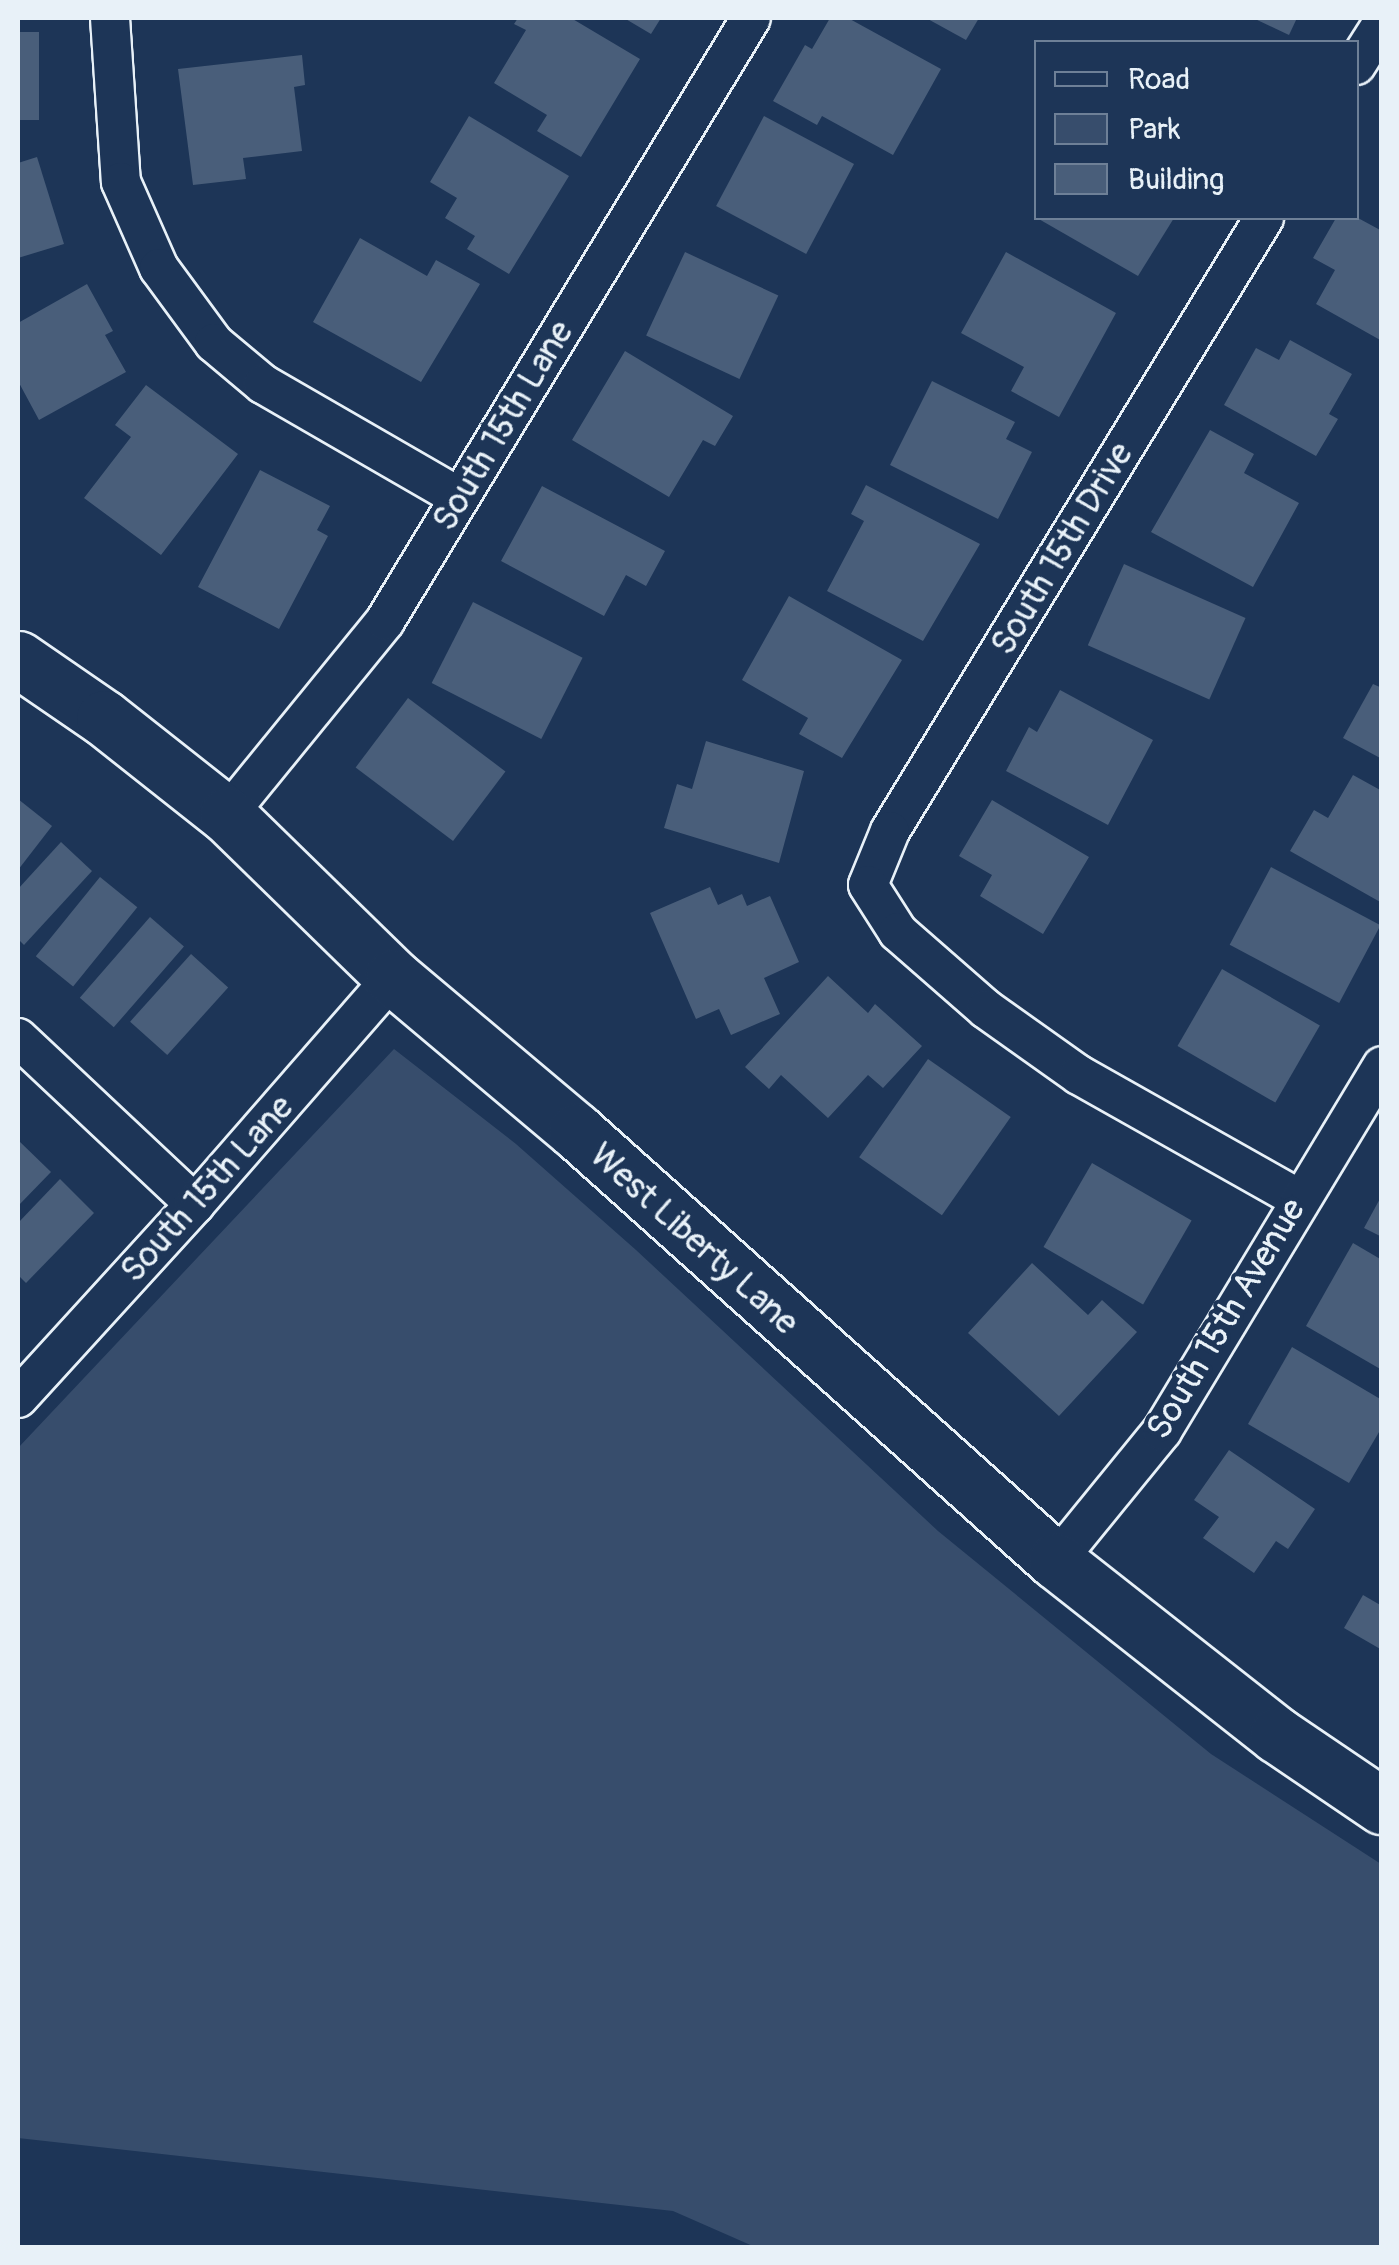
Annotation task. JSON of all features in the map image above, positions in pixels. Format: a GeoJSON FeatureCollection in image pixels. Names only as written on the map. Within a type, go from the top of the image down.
{"type":"FeatureCollection","features":[{"type":"Feature","properties":{"kind":"street"},"geometry":{"type":"LineString","coordinates":[[110,18],[121,182],[158,268],[214,343],[264,384],[459,497]]}},
{"type":"Feature","properties":{"kind":"street","name":"South 15th Lane"},"geometry":{"type":"LineString","coordinates":[[227,815],[385,622],[751,18]]}},
{"type":"Feature","properties":{"kind":"street"},"geometry":{"type":"LineString","coordinates":[[1359,60],[1382,24]]}},
{"type":"Feature","properties":{"kind":"street","name":"South 15th Drive"},"geometry":{"type":"LineString","coordinates":[[1263,220],[890,831],[868,885],[898,932],[986,1009],[1079,1075],[1299,1199]]}},
{"type":"Feature","properties":{"kind":"street","name":"West Liberty Lane"},"geometry":{"type":"LineString","coordinates":[[18,660],[104,718],[227,815],[393,977],[576,1131],[1056,1561],[1278,1735],[1382,1806]]}},
{"type":"Feature","properties":{"kind":"street","name":"South 15th Lane"},"geometry":{"type":"LineString","coordinates":[[18,1398],[195,1204],[393,977]]}},
{"type":"Feature","properties":{"kind":"street"},"geometry":{"type":"LineString","coordinates":[[18,1038],[195,1204]]}},
{"type":"Feature","properties":{"kind":"street","name":"South 15th Avenue"},"geometry":{"type":"LineString","coordinates":[[1056,1561],[1162,1431],[1382,1066]]}},
{"type":"Feature","properties":{"kind":"green space"},"geometry":{"type":"Polygon","coordinates":[[[394,1049],[516,1144],[636,1250],[938,1531],[1211,1754],[1381,1864],[1381,2247],[755,2247],[673,2211],[18,2138],[18,1448],[394,1049]]]}},
{"type":"Feature","properties":{"kind":"building"},"geometry":{"type":"Polygon","coordinates":[[[518,18],[571,18],[640,59],[581,157],[537,131],[547,115],[494,83],[526,30],[514,24],[518,18]]]}},
{"type":"Feature","properties":{"kind":"building"},"geometry":{"type":"Polygon","coordinates":[[[624,18],[661,18],[651,34],[624,18]]]}},
{"type":"Feature","properties":{"kind":"building"},"geometry":{"type":"Polygon","coordinates":[[[830,18],[848,18],[941,69],[893,155],[822,116],[817,125],[773,101],[805,45],[812,49],[830,18]]]}},
{"type":"Feature","properties":{"kind":"building"},"geometry":{"type":"Polygon","coordinates":[[[926,18],[979,18],[966,40],[926,18]]]}},
{"type":"Feature","properties":{"kind":"building"},"geometry":{"type":"Polygon","coordinates":[[[1253,18],[1297,18],[1289,35],[1253,18]]]}},
{"type":"Feature","properties":{"kind":"building"},"geometry":{"type":"Polygon","coordinates":[[[18,32],[39,32],[39,120],[18,120],[18,32]]]}},
{"type":"Feature","properties":{"kind":"building"},"geometry":{"type":"Polygon","coordinates":[[[302,55],[305,85],[294,87],[302,151],[243,158],[246,179],[193,185],[178,69],[302,55]]]}},
{"type":"Feature","properties":{"kind":"building"},"geometry":{"type":"Polygon","coordinates":[[[469,116],[569,176],[509,274],[467,249],[475,236],[445,218],[457,198],[430,182],[469,116]]]}},
{"type":"Feature","properties":{"kind":"building"},"geometry":{"type":"Polygon","coordinates":[[[764,116],[854,164],[806,254],[716,206],[764,116]]]}},
{"type":"Feature","properties":{"kind":"building"},"geometry":{"type":"Polygon","coordinates":[[[37,157],[64,244],[18,258],[18,163],[37,157]]]}},
{"type":"Feature","properties":{"kind":"building"},"geometry":{"type":"Polygon","coordinates":[[[1359,219],[1382,231],[1382,341],[1316,304],[1335,270],[1313,258],[1335,220],[1359,219]]]}},
{"type":"Feature","properties":{"kind":"building"},"geometry":{"type":"Polygon","coordinates":[[[1040,220],[1173,220],[1138,276],[1040,220]]]}},
{"type":"Feature","properties":{"kind":"building"},"geometry":{"type":"Polygon","coordinates":[[[360,238],[427,276],[436,260],[480,284],[421,382],[313,322],[360,238]]]}},
{"type":"Feature","properties":{"kind":"building"},"geometry":{"type":"Polygon","coordinates":[[[685,252],[778,296],[739,379],[646,335],[685,252]]]}},
{"type":"Feature","properties":{"kind":"building"},"geometry":{"type":"Polygon","coordinates":[[[1006,252],[1116,313],[1059,417],[1011,391],[1024,367],[961,333],[1006,252]]]}},
{"type":"Feature","properties":{"kind":"building"},"geometry":{"type":"Polygon","coordinates":[[[87,284],[113,331],[105,335],[126,372],[39,420],[18,381],[18,323],[87,284]]]}},
{"type":"Feature","properties":{"kind":"building"},"geometry":{"type":"Polygon","coordinates":[[[1290,340],[1352,374],[1329,414],[1338,419],[1316,456],[1224,405],[1256,348],[1279,360],[1290,340]]]}},
{"type":"Feature","properties":{"kind":"building"},"geometry":{"type":"Polygon","coordinates":[[[625,351],[733,416],[715,446],[703,440],[669,497],[572,440],[625,351]]]}},
{"type":"Feature","properties":{"kind":"building"},"geometry":{"type":"Polygon","coordinates":[[[932,381],[1015,422],[1006,439],[1032,452],[998,519],[890,465],[932,381]]]}},
{"type":"Feature","properties":{"kind":"building"},"geometry":{"type":"Polygon","coordinates":[[[146,385],[238,454],[161,555],[84,498],[131,437],[115,425],[146,385]]]}},
{"type":"Feature","properties":{"kind":"building"},"geometry":{"type":"Polygon","coordinates":[[[1210,430],[1254,454],[1244,473],[1299,503],[1253,587],[1151,532],[1210,430]]]}},
{"type":"Feature","properties":{"kind":"building"},"geometry":{"type":"Polygon","coordinates":[[[260,470],[330,506],[317,530],[328,536],[279,629],[198,587],[260,470]]]}},
{"type":"Feature","properties":{"kind":"building"},"geometry":{"type":"Polygon","coordinates":[[[866,485],[980,544],[923,641],[827,591],[864,521],[851,514],[866,485]]]}},
{"type":"Feature","properties":{"kind":"building"},"geometry":{"type":"Polygon","coordinates":[[[542,486],[665,551],[646,586],[626,575],[604,616],[501,561],[542,486]]]}},
{"type":"Feature","properties":{"kind":"building"},"geometry":{"type":"Polygon","coordinates":[[[1124,564],[1246,618],[1209,699],[1088,645],[1124,564]]]}},
{"type":"Feature","properties":{"kind":"building"},"geometry":{"type":"Polygon","coordinates":[[[789,596],[902,660],[842,758],[799,734],[808,718],[742,680],[789,596]]]}},
{"type":"Feature","properties":{"kind":"building"},"geometry":{"type":"Polygon","coordinates":[[[473,602],[583,658],[541,739],[432,683],[473,602]]]}},
{"type":"Feature","properties":{"kind":"building"},"geometry":{"type":"Polygon","coordinates":[[[1373,684],[1382,688],[1382,759],[1343,738],[1373,684]]]}},
{"type":"Feature","properties":{"kind":"building"},"geometry":{"type":"Polygon","coordinates":[[[1060,690],[1153,740],[1108,825],[1006,771],[1029,727],[1037,732],[1060,690]]]}},
{"type":"Feature","properties":{"kind":"building"},"geometry":{"type":"Polygon","coordinates":[[[408,698],[505,771],[453,841],[356,767],[408,698]]]}},
{"type":"Feature","properties":{"kind":"building"},"geometry":{"type":"Polygon","coordinates":[[[706,741],[804,771],[779,863],[664,828],[677,784],[692,789],[706,741]]]}},
{"type":"Feature","properties":{"kind":"building"},"geometry":{"type":"Polygon","coordinates":[[[1353,775],[1382,791],[1382,903],[1290,851],[1314,810],[1328,818],[1353,775]]]}},
{"type":"Feature","properties":{"kind":"building"},"geometry":{"type":"Polygon","coordinates":[[[18,799],[52,826],[18,870],[18,799]]]}},
{"type":"Feature","properties":{"kind":"building"},"geometry":{"type":"Polygon","coordinates":[[[992,800],[1089,857],[1043,934],[980,896],[992,875],[959,856],[992,800]]]}},
{"type":"Feature","properties":{"kind":"building"},"geometry":{"type":"Polygon","coordinates":[[[61,842],[92,871],[24,945],[18,939],[18,889],[61,842]]]}},
{"type":"Feature","properties":{"kind":"building"},"geometry":{"type":"Polygon","coordinates":[[[1271,867],[1380,925],[1339,1003],[1230,945],[1271,867]]]}},
{"type":"Feature","properties":{"kind":"building"},"geometry":{"type":"Polygon","coordinates":[[[100,877],[137,907],[73,986],[36,956],[100,877]]]}},
{"type":"Feature","properties":{"kind":"building"},"geometry":{"type":"Polygon","coordinates":[[[710,887],[718,905],[742,894],[747,906],[770,896],[799,962],[764,978],[780,1014],[731,1035],[719,1009],[696,1019],[650,913],[710,887]]]}},
{"type":"Feature","properties":{"kind":"building"},"geometry":{"type":"Polygon","coordinates":[[[150,917],[184,947],[114,1027],[80,998],[150,917]]]}},
{"type":"Feature","properties":{"kind":"building"},"geometry":{"type":"Polygon","coordinates":[[[191,954],[228,987],[167,1055],[130,1022],[191,954]]]}},
{"type":"Feature","properties":{"kind":"building"},"geometry":{"type":"Polygon","coordinates":[[[1222,969],[1320,1026],[1275,1103],[1178,1046],[1222,969]]]}},
{"type":"Feature","properties":{"kind":"building"},"geometry":{"type":"Polygon","coordinates":[[[828,976],[868,1013],[875,1004],[922,1046],[883,1088],[868,1075],[828,1118],[781,1075],[769,1089],[745,1067],[828,976]]]}},
{"type":"Feature","properties":{"kind":"building"},"geometry":{"type":"Polygon","coordinates":[[[928,1059],[1011,1117],[942,1215],[859,1157],[928,1059]]]}},
{"type":"Feature","properties":{"kind":"building"},"geometry":{"type":"Polygon","coordinates":[[[18,1140],[51,1172],[18,1206],[18,1140]]]}},
{"type":"Feature","properties":{"kind":"building"},"geometry":{"type":"Polygon","coordinates":[[[1092,1163],[1192,1220],[1143,1305],[1044,1247],[1092,1163]]]}},
{"type":"Feature","properties":{"kind":"building"},"geometry":{"type":"Polygon","coordinates":[[[60,1179],[94,1213],[26,1283],[18,1275],[18,1223],[60,1179]]]}},
{"type":"Feature","properties":{"kind":"building"},"geometry":{"type":"Polygon","coordinates":[[[1382,1195],[1382,1237],[1364,1228],[1382,1195]]]}},
{"type":"Feature","properties":{"kind":"building"},"geometry":{"type":"Polygon","coordinates":[[[1353,1243],[1382,1260],[1382,1370],[1306,1326],[1353,1243]]]}},
{"type":"Feature","properties":{"kind":"building"},"geometry":{"type":"Polygon","coordinates":[[[1032,1263],[1088,1315],[1102,1300],[1137,1332],[1059,1416],[968,1333],[1032,1263]]]}},
{"type":"Feature","properties":{"kind":"building"},"geometry":{"type":"Polygon","coordinates":[[[1292,1347],[1382,1400],[1382,1427],[1349,1483],[1248,1424],[1292,1347]]]}},
{"type":"Feature","properties":{"kind":"building"},"geometry":{"type":"Polygon","coordinates":[[[1229,1450],[1315,1509],[1288,1549],[1276,1541],[1254,1573],[1203,1538],[1219,1517],[1194,1500],[1229,1450]]]}},
{"type":"Feature","properties":{"kind":"building"},"geometry":{"type":"Polygon","coordinates":[[[1363,1595],[1382,1606],[1382,1650],[1344,1628],[1363,1595]]]}}]}
